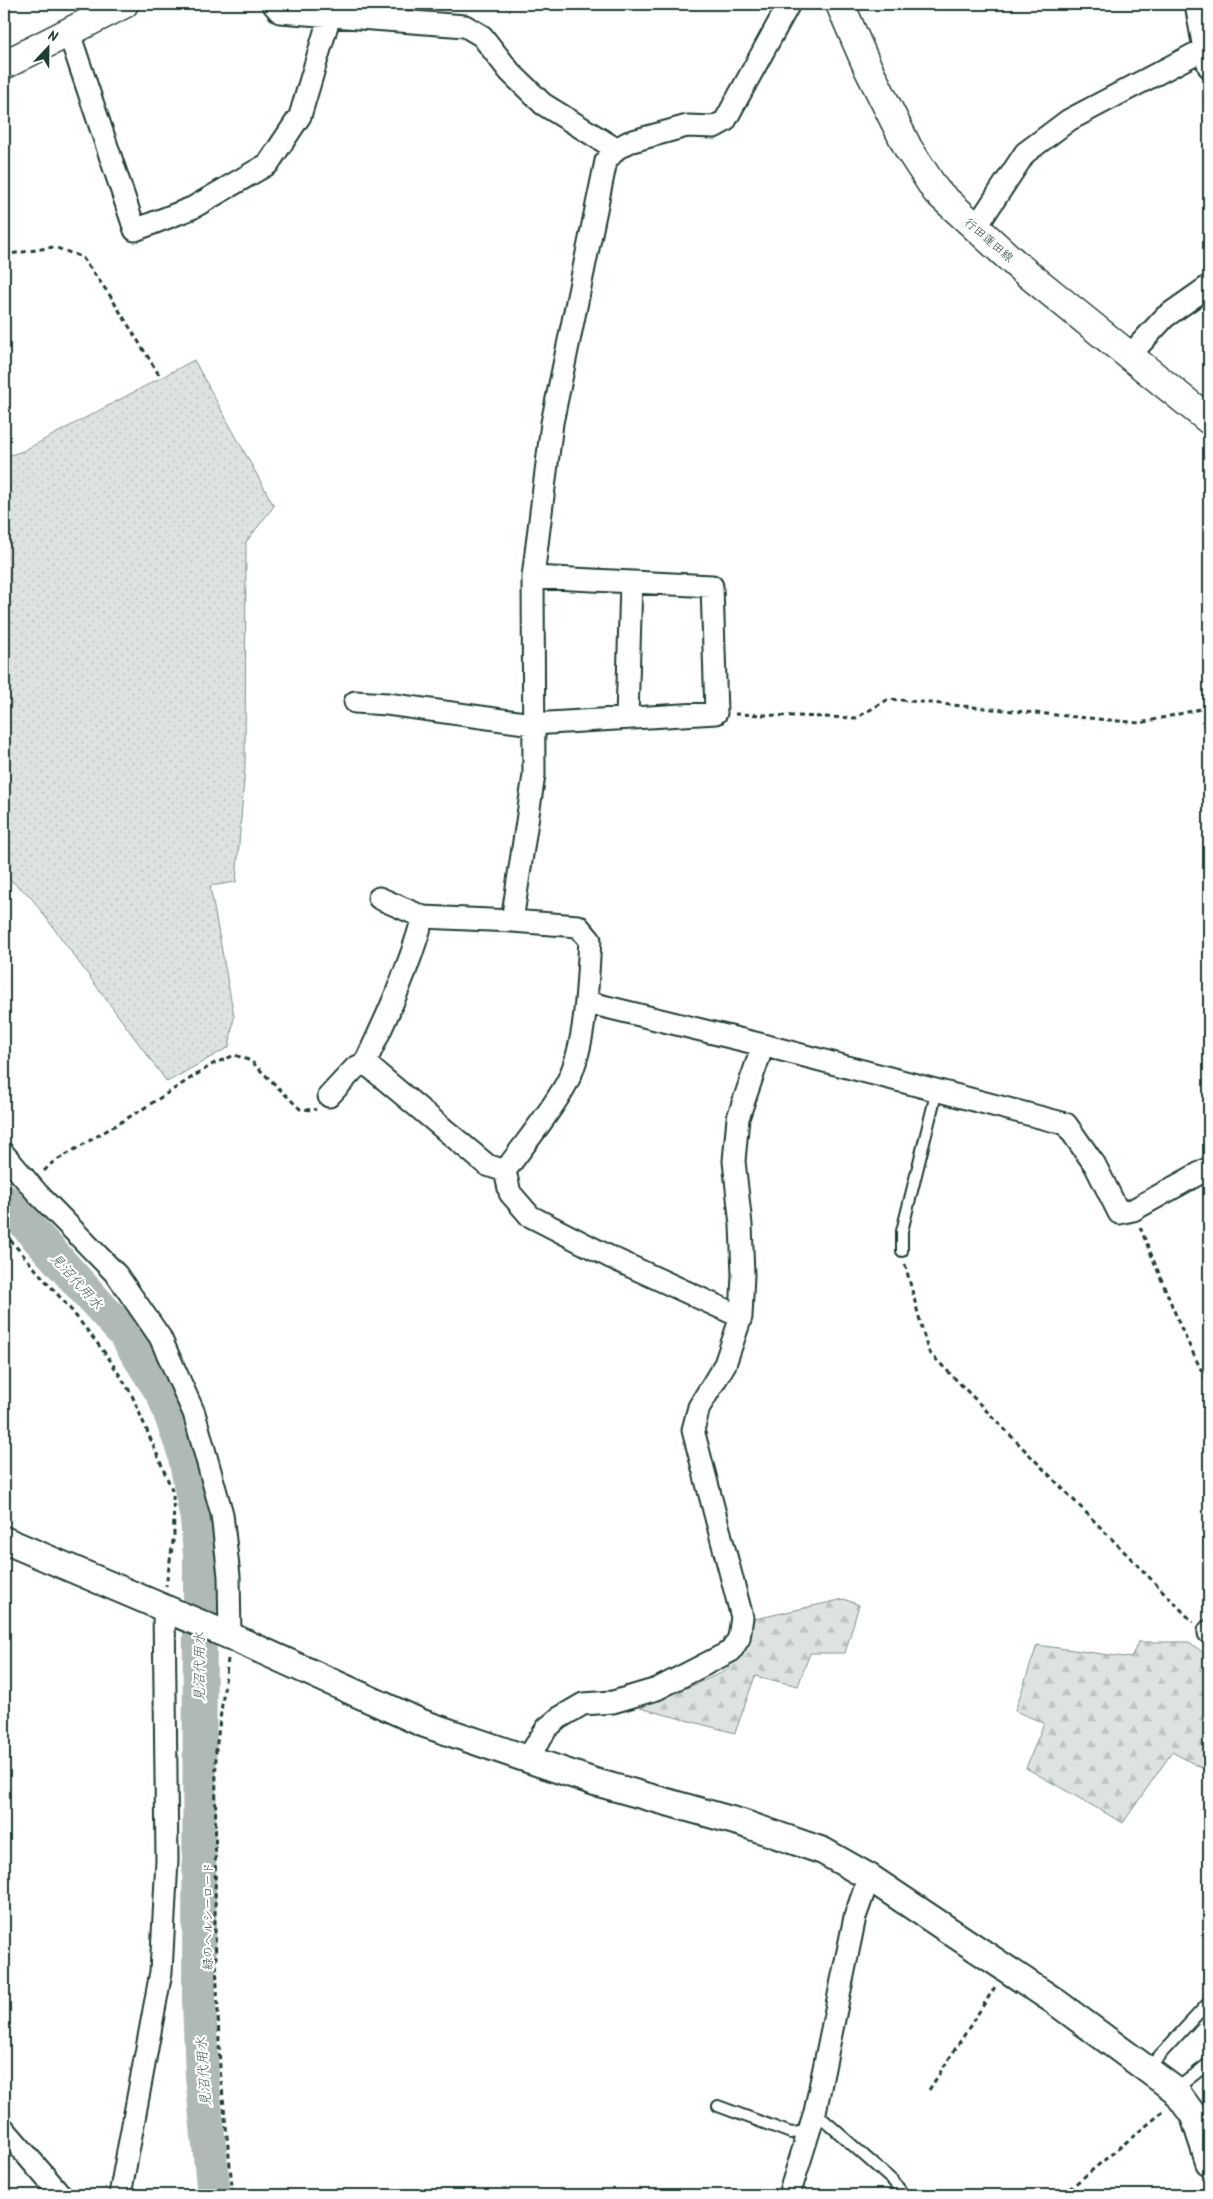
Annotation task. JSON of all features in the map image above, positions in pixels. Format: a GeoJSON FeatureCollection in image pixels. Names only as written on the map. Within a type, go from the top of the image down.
{"type":"FeatureCollection","features":[{"type":"Feature","properties":{"kind":"main road"},"geometry":{"type":"LineString","coordinates":[[4,65],[124,4]]}},
{"type":"Feature","properties":{"kind":"main road","name":"行田蓮田線"},"geometry":{"type":"LineString","coordinates":[[840,4],[867,66],[908,148],[936,191],[975,228],[1209,420]]}},
{"type":"Feature","properties":{"kind":"street"},"geometry":{"type":"LineString","coordinates":[[273,4],[280,12],[465,26],[482,36],[510,72],[543,104],[616,149]]}},
{"type":"Feature","properties":{"kind":"street"},"geometry":{"type":"LineString","coordinates":[[512,921],[534,775],[532,724],[533,577],[552,423],[606,162],[616,149],[629,142],[688,126],[714,127],[724,121],[789,4]]}},
{"type":"Feature","properties":{"kind":"street"},"geometry":{"type":"LineString","coordinates":[[975,228],[1025,154],[1068,120],[1206,58],[1196,4]]}},
{"type":"Feature","properties":{"kind":"street"},"geometry":{"type":"LineString","coordinates":[[69,33],[135,230],[192,208],[268,164],[300,116],[330,15]]}},
{"type":"Feature","properties":{"kind":"street"},"geometry":{"type":"LineString","coordinates":[[1130,355],[1165,317],[1209,286]]}},
{"type":"Feature","properties":{"kind":"street"},"geometry":{"type":"LineString","coordinates":[[355,702],[387,704],[532,724],[716,713],[712,586],[533,577]]}},
{"type":"Feature","properties":{"kind":"street"},"geometry":{"type":"LineString","coordinates":[[627,718],[630,582]]}},
{"type":"Feature","properties":{"kind":"street"},"geometry":{"type":"LineString","coordinates":[[379,898],[424,917],[578,926],[590,940],[586,1002],[577,1059],[566,1086],[505,1171],[510,1193],[530,1216],[610,1257],[741,1317]]}},
{"type":"Feature","properties":{"kind":"street"},"geometry":{"type":"LineString","coordinates":[[329,1096],[355,1068],[365,1063],[395,1000],[424,917]]}},
{"type":"Feature","properties":{"kind":"street"},"geometry":{"type":"LineString","coordinates":[[586,1002],[763,1045],[1066,1124],[1095,1165],[1119,1213],[1133,1210],[1209,1168]]}},
{"type":"Feature","properties":{"kind":"street"},"geometry":{"type":"LineString","coordinates":[[527,1759],[548,1728],[558,1718],[583,1704],[613,1702],[657,1690],[731,1651],[739,1638],[742,1616],[693,1430],[699,1407],[725,1364],[741,1317],[742,1235],[734,1161],[738,1118],[763,1045]]}},
{"type":"Feature","properties":{"kind":"street"},"geometry":{"type":"LineString","coordinates":[[365,1063],[487,1164],[505,1171]]}},
{"type":"Feature","properties":{"kind":"street"},"geometry":{"type":"LineString","coordinates":[[4,1154],[117,1275],[160,1337],[194,1413],[222,1514],[229,1576],[227,1635]]}},
{"type":"Feature","properties":{"kind":"street"},"geometry":{"type":"LineString","coordinates":[[4,1540],[227,1635],[422,1723],[594,1782],[742,1823],[823,1851],[869,1877],[1053,2000],[1177,2094],[1194,2116],[1209,2162]]}},
{"type":"Feature","properties":{"kind":"street"},"geometry":{"type":"LineString","coordinates":[[120,2195],[161,1972],[167,1860],[169,1610]]}},
{"type":"Feature","properties":{"kind":"street"},"geometry":{"type":"LineString","coordinates":[[789,2195],[812,2122],[855,1917],[869,1877]]}},
{"type":"Feature","properties":{"kind":"street"},"geometry":{"type":"LineString","coordinates":[[4,2129],[61,2195]]}},
{"type":"Feature","properties":{"kind":"lane"},"geometry":{"type":"LineString","coordinates":[[902,1251],[902,1231],[937,1090]]}},
{"type":"Feature","properties":{"kind":"lane"},"geometry":{"type":"LineString","coordinates":[[1147,2070],[1209,2002]]}},
{"type":"Feature","properties":{"kind":"lane"},"geometry":{"type":"LineString","coordinates":[[1177,2094],[1209,2063]]}},
{"type":"Feature","properties":{"kind":"lane"},"geometry":{"type":"LineString","coordinates":[[718,2106],[791,2134],[812,2122],[894,2182],[904,2195]]}},
{"type":"Feature","properties":{"kind":"path"},"geometry":{"type":"LineString","coordinates":[[4,255],[54,247],[82,256],[109,294],[161,378]]}},
{"type":"Feature","properties":{"kind":"path"},"geometry":{"type":"LineString","coordinates":[[716,713],[856,718],[889,700],[1140,723],[1209,707]]}},
{"type":"Feature","properties":{"kind":"path"},"geometry":{"type":"LineString","coordinates":[[31,1185],[52,1163],[213,1064],[234,1055],[251,1061],[300,1109],[314,1110],[329,1096]]}},
{"type":"Feature","properties":{"kind":"path"},"geometry":{"type":"LineString","coordinates":[[1133,1210],[1182,1330],[1206,1380]]}},
{"type":"Feature","properties":{"kind":"path"},"geometry":{"type":"LineString","coordinates":[[4,1233],[72,1311],[108,1357],[131,1393],[173,1492],[174,1536],[169,1610]]}},
{"type":"Feature","properties":{"kind":"path"},"geometry":{"type":"LineString","coordinates":[[902,1251],[928,1351],[1192,1621],[1209,1632]]}},
{"type":"Feature","properties":{"kind":"path","name":"緑のヘルシーロード"},"geometry":{"type":"LineString","coordinates":[[227,1635],[216,1750],[215,1931],[220,2068],[233,2195]]}},
{"type":"Feature","properties":{"kind":"path"},"geometry":{"type":"LineString","coordinates":[[929,2090],[1006,1969]]}},
{"type":"Feature","properties":{"kind":"path"},"geometry":{"type":"LineString","coordinates":[[1062,2195],[1177,2094]]}},
{"type":"Feature","properties":{"kind":"green space"},"geometry":{"type":"Polygon","coordinates":[[[194,360],[274,506],[246,542],[245,768],[236,882],[210,886],[234,1016],[229,1047],[167,1082],[30,896],[4,875],[4,457],[23,451],[194,360]]]}},
{"type":"Feature","properties":{"kind":"green space"},"geometry":{"type":"Polygon","coordinates":[[[844,1599],[859,1605],[845,1653],[810,1653],[798,1686],[755,1676],[735,1733],[640,1708],[726,1671],[746,1643],[751,1620],[844,1599]]]}},
{"type":"Feature","properties":{"kind":"green space"},"geometry":{"type":"Polygon","coordinates":[[[1138,1642],[1189,1642],[1209,1657],[1209,1772],[1172,1752],[1123,1823],[1026,1768],[1044,1723],[1015,1711],[1037,1645],[1131,1658],[1138,1642]]]}},
{"type":"Feature","properties":{"kind":"waterway","name":"見沼代用水"},"geometry":{"type":"LineString","coordinates":[[4,1200],[124,1333],[164,1396],[184,1452],[197,1519],[200,1555],[199,2001],[202,2076],[214,2195]]}}]}
